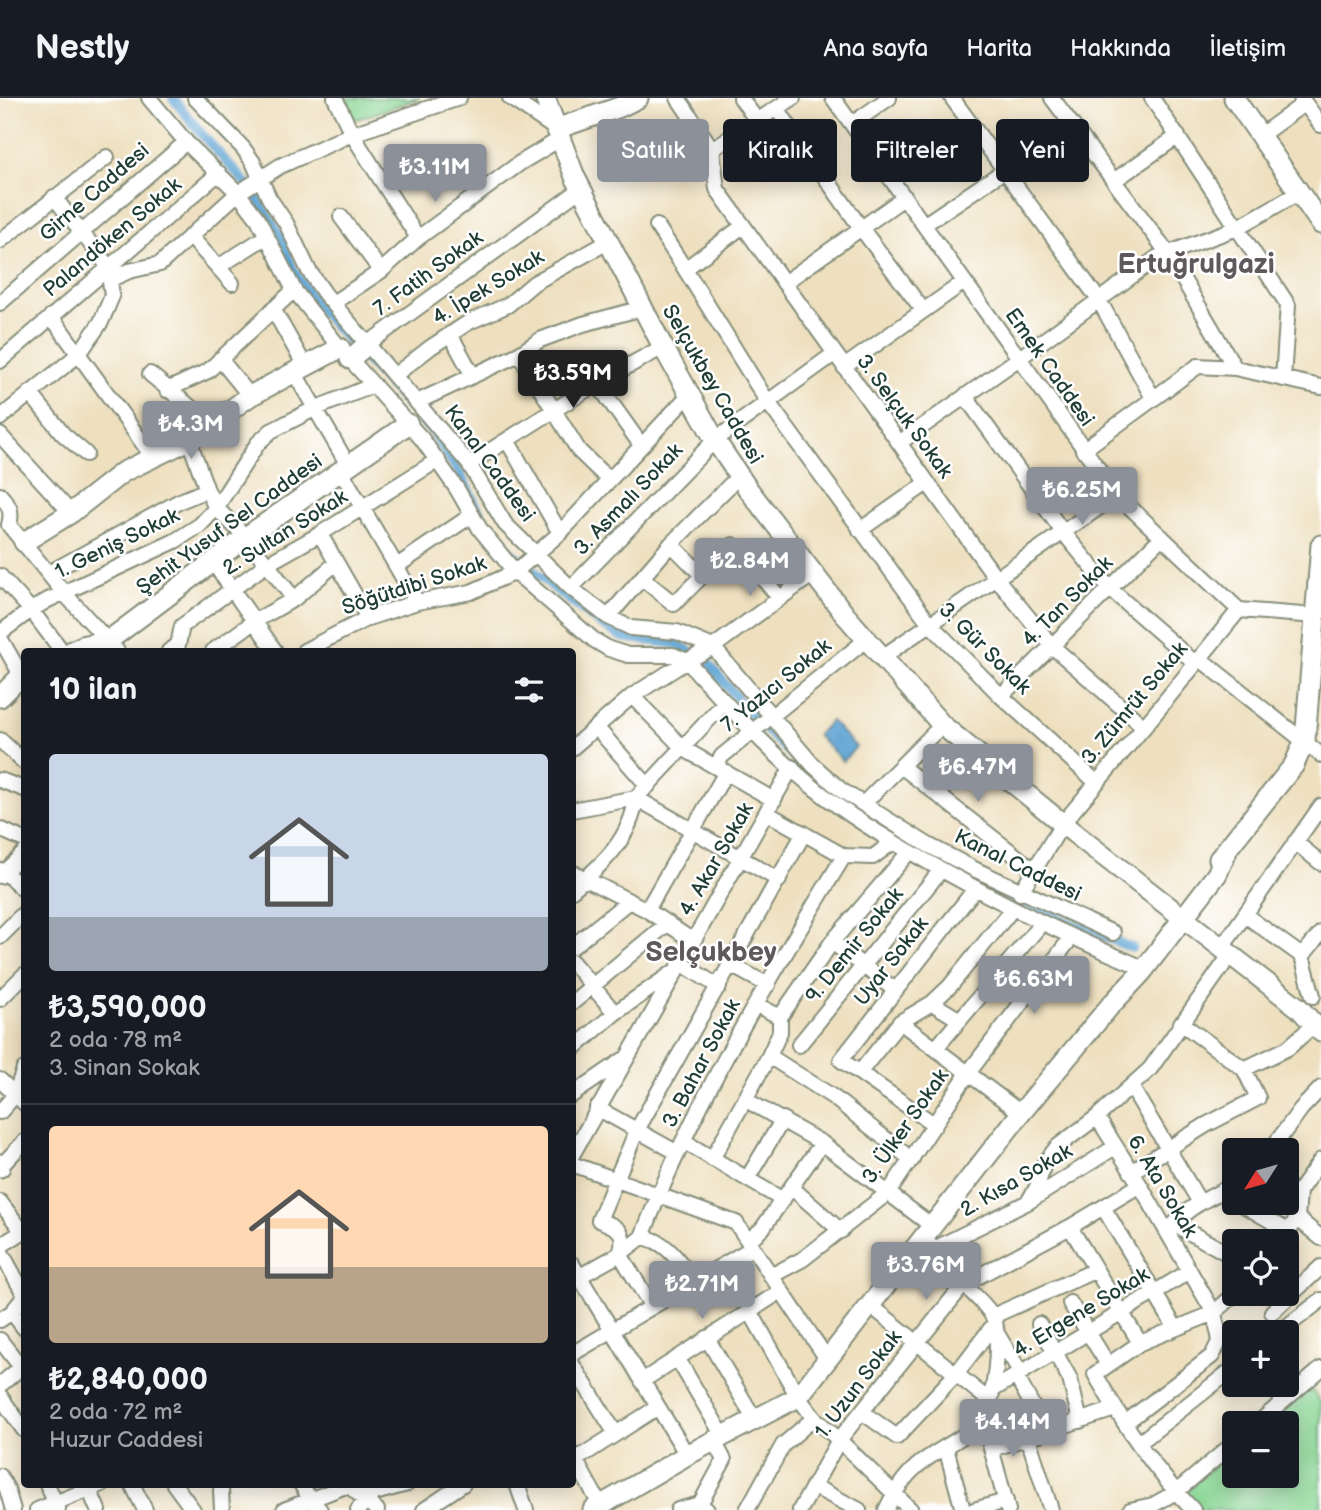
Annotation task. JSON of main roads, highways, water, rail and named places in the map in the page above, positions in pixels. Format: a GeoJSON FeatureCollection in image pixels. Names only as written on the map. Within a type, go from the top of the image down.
{"type":"FeatureCollection","features":[{"type":"Feature","properties":{"kind":"main road","name":"Selçukbey Caddesi"},"geometry":{"type":"LineString","coordinates":[[545,98],[581,188],[689,395],[739,476],[813,574],[881,658],[942,725],[1068,828],[1088,857],[1225,954]]}},
{"type":"Feature","properties":{"kind":"main road"},"geometry":{"type":"LineString","coordinates":[[558,134],[619,102],[638,98]]}},
{"type":"Feature","properties":{"kind":"main road"},"geometry":{"type":"LineString","coordinates":[[1234,98],[1321,224]]}},
{"type":"Feature","properties":{"kind":"main road"},"geometry":{"type":"LineString","coordinates":[[24,542],[71,513],[123,472],[189,440],[250,396],[300,369],[369,343]]}},
{"type":"Feature","properties":{"kind":"main road","name":"Şehit Yusuf Sel Caddesi"},"geometry":{"type":"LineString","coordinates":[[78,648],[85,645],[113,646],[246,537],[408,424]]}},
{"type":"Feature","properties":{"kind":"main road"},"geometry":{"type":"LineString","coordinates":[[599,1509],[687,1455],[798,1398],[870,1305],[930,1237],[1021,1112],[1142,972],[1211,866],[1227,851],[1294,765],[1305,740],[1315,683],[1315,616],[1321,545]]}},
{"type":"Feature","properties":{"kind":"main road"},"geometry":{"type":"LineString","coordinates":[[0,697],[21,679]]}},
{"type":"Feature","properties":{"kind":"main road"},"geometry":{"type":"LineString","coordinates":[[1110,1006],[1134,964],[1202,893],[1217,874],[1227,851]]}},
{"type":"Feature","properties":{"kind":"main road"},"geometry":{"type":"LineString","coordinates":[[1202,893],[1201,904],[1205,920],[1225,954],[1306,1002],[1321,1047]]}},
{"type":"Feature","properties":{"kind":"water"},"geometry":{"type":"Polygon","coordinates":[[[831,721],[856,747],[843,761],[817,735],[831,721]]]}},
{"type":"Feature","properties":{"kind":"waterway"},"geometry":{"type":"LineString","coordinates":[[173,98],[253,191],[281,238],[293,270],[315,304],[433,433],[461,476],[485,522],[510,551],[559,592],[622,637],[677,644],[706,661],[751,715],[835,795],[924,851],[1006,896],[1132,948]]}},
{"type":"Feature","properties":{"kind":"district","name":"Ertuğrulgazi"},"geometry":{"type":"Point","coordinates":[1196,263]}},
{"type":"Feature","properties":{"kind":"district","name":"Selçukbey"},"geometry":{"type":"Point","coordinates":[711,951]}}]}
